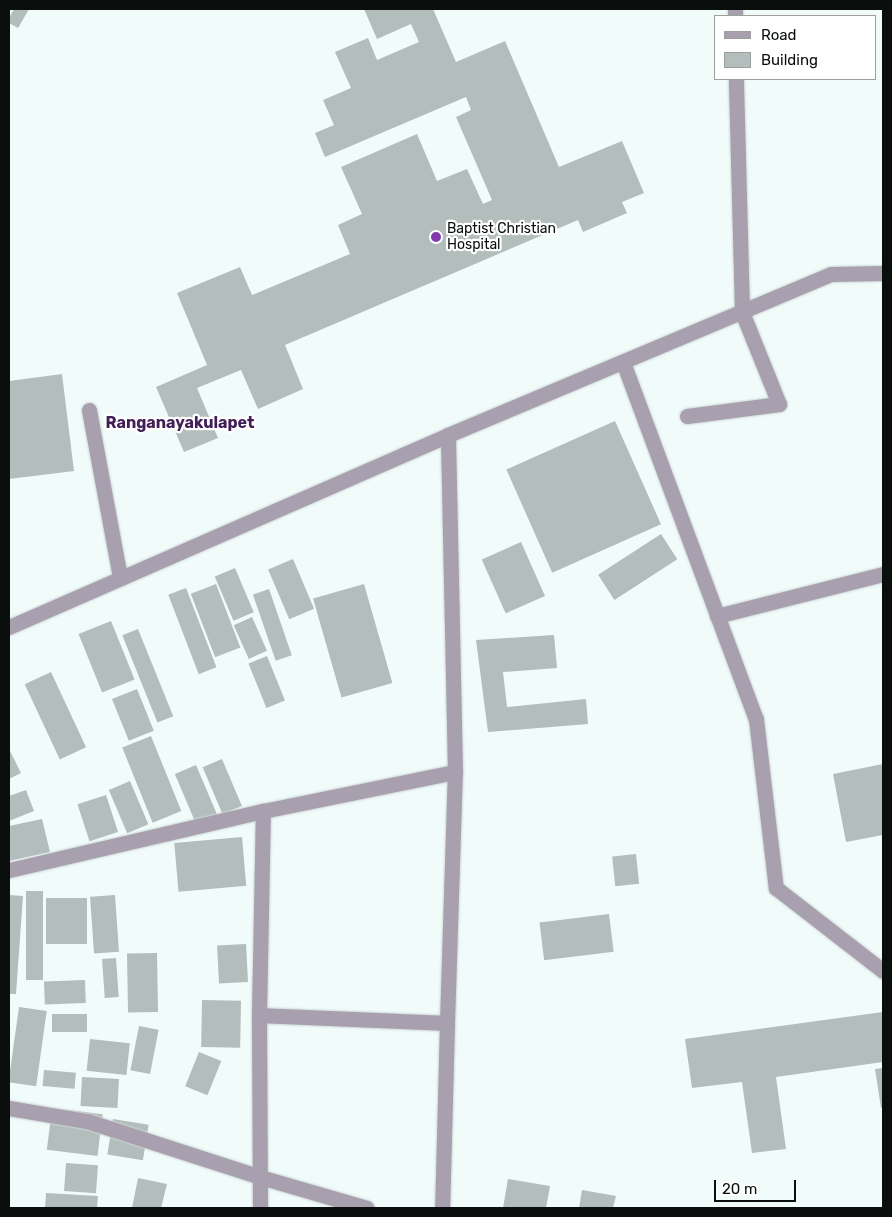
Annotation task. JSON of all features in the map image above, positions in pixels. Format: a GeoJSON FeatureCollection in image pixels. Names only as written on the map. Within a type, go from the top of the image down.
{"type":"FeatureCollection","features":[{"type":"Feature","properties":{"kind":"street"},"geometry":{"type":"LineString","coordinates":[[687,416],[779,404],[742,312],[736,80]]}},
{"type":"Feature","properties":{"kind":"street"},"geometry":{"type":"LineString","coordinates":[[9,626],[448,435],[831,274],[883,273]]}},
{"type":"Feature","properties":{"kind":"street"},"geometry":{"type":"LineString","coordinates":[[624,362],[756,719],[776,888],[883,971]]}},
{"type":"Feature","properties":{"kind":"street"},"geometry":{"type":"LineString","coordinates":[[89,410],[120,578]]}},
{"type":"Feature","properties":{"kind":"street"},"geometry":{"type":"LineString","coordinates":[[442,1208],[446,1023],[455,772],[448,435]]}},
{"type":"Feature","properties":{"kind":"street"},"geometry":{"type":"LineString","coordinates":[[717,616],[883,574]]}},
{"type":"Feature","properties":{"kind":"street"},"geometry":{"type":"LineString","coordinates":[[9,870],[262,811],[455,772]]}},
{"type":"Feature","properties":{"kind":"street"},"geometry":{"type":"LineString","coordinates":[[260,1208],[259,1014],[262,811]]}},
{"type":"Feature","properties":{"kind":"street"},"geometry":{"type":"LineString","coordinates":[[259,1014],[446,1023]]}},
{"type":"Feature","properties":{"kind":"street"},"geometry":{"type":"LineString","coordinates":[[9,1108],[87,1121],[260,1177],[367,1208]]}},
{"type":"Feature","properties":{"kind":"building"},"geometry":{"type":"Polygon","coordinates":[[[14,9],[29,9],[18,28],[9,23],[9,18],[14,9]]]}},
{"type":"Feature","properties":{"kind":"building"},"geometry":{"type":"Polygon","coordinates":[[[364,9],[433,9],[456,62],[505,41],[559,167],[622,141],[644,193],[622,202],[627,213],[583,232],[578,220],[285,345],[303,389],[258,409],[241,370],[197,388],[218,438],[184,452],[156,387],[207,365],[177,293],[240,267],[252,295],[350,254],[338,225],[362,214],[341,167],[417,134],[437,181],[467,169],[483,204],[492,200],[456,117],[471,110],[466,97],[325,157],[315,133],[334,125],[323,100],[351,88],[335,52],[368,38],[377,60],[419,42],[411,24],[377,39],[364,9]]]}},
{"type":"Feature","properties":{"kind":"building"},"geometry":{"type":"Polygon","coordinates":[[[62,374],[74,471],[9,479],[9,381],[62,374]]]}},
{"type":"Feature","properties":{"kind":"building"},"geometry":{"type":"Polygon","coordinates":[[[615,421],[661,524],[552,573],[506,469],[615,421]]]}},
{"type":"Feature","properties":{"kind":"building"},"geometry":{"type":"Polygon","coordinates":[[[661,534],[677,559],[614,600],[598,575],[661,534]]]}},
{"type":"Feature","properties":{"kind":"building"},"geometry":{"type":"Polygon","coordinates":[[[521,542],[545,596],[506,613],[482,559],[521,542]]]}},
{"type":"Feature","properties":{"kind":"building"},"geometry":{"type":"Polygon","coordinates":[[[293,559],[314,609],[289,619],[268,570],[293,559]]]}},
{"type":"Feature","properties":{"kind":"building"},"geometry":{"type":"Polygon","coordinates":[[[235,568],[254,612],[234,621],[215,577],[235,568]]]}},
{"type":"Feature","properties":{"kind":"building"},"geometry":{"type":"Polygon","coordinates":[[[216,584],[240,647],[215,657],[191,594],[216,584]]]}},
{"type":"Feature","properties":{"kind":"building"},"geometry":{"type":"Polygon","coordinates":[[[364,584],[392,683],[341,698],[313,599],[364,584]]]}},
{"type":"Feature","properties":{"kind":"building"},"geometry":{"type":"Polygon","coordinates":[[[186,588],[216,667],[199,674],[168,595],[186,588]]]}},
{"type":"Feature","properties":{"kind":"building"},"geometry":{"type":"Polygon","coordinates":[[[269,589],[292,655],[276,661],[253,595],[269,589]]]}},
{"type":"Feature","properties":{"kind":"building"},"geometry":{"type":"Polygon","coordinates":[[[252,617],[267,651],[249,659],[234,625],[252,617]]]}},
{"type":"Feature","properties":{"kind":"building"},"geometry":{"type":"Polygon","coordinates":[[[111,621],[135,679],[102,693],[79,634],[111,621]]]}},
{"type":"Feature","properties":{"kind":"building"},"geometry":{"type":"Polygon","coordinates":[[[138,629],[173,716],[157,723],[122,635],[138,629]]]}},
{"type":"Feature","properties":{"kind":"building"},"geometry":{"type":"Polygon","coordinates":[[[554,635],[557,668],[503,672],[507,707],[586,699],[588,724],[488,732],[476,640],[554,635]]]}},
{"type":"Feature","properties":{"kind":"building"},"geometry":{"type":"Polygon","coordinates":[[[267,656],[285,701],[266,708],[248,663],[267,656]]]}},
{"type":"Feature","properties":{"kind":"building"},"geometry":{"type":"Polygon","coordinates":[[[51,672],[86,747],[60,759],[25,684],[51,672]]]}},
{"type":"Feature","properties":{"kind":"building"},"geometry":{"type":"Polygon","coordinates":[[[137,689],[154,731],[129,741],[112,699],[137,689]]]}},
{"type":"Feature","properties":{"kind":"building"},"geometry":{"type":"Polygon","coordinates":[[[151,736],[181,811],[153,823],[122,748],[151,736]]]}},
{"type":"Feature","properties":{"kind":"building"},"geometry":{"type":"Polygon","coordinates":[[[9,749],[21,773],[9,779],[9,749]]]}},
{"type":"Feature","properties":{"kind":"building"},"geometry":{"type":"Polygon","coordinates":[[[222,759],[242,806],[223,814],[203,767],[222,759]]]}},
{"type":"Feature","properties":{"kind":"building"},"geometry":{"type":"Polygon","coordinates":[[[883,764],[883,835],[846,842],[833,774],[883,764]]]}},
{"type":"Feature","properties":{"kind":"building"},"geometry":{"type":"Polygon","coordinates":[[[196,765],[218,817],[197,826],[175,774],[196,765]]]}},
{"type":"Feature","properties":{"kind":"building"},"geometry":{"type":"Polygon","coordinates":[[[130,781],[148,824],[127,833],[109,790],[130,781]]]}},
{"type":"Feature","properties":{"kind":"building"},"geometry":{"type":"Polygon","coordinates":[[[26,790],[34,811],[9,821],[9,796],[26,790]]]}},
{"type":"Feature","properties":{"kind":"building"},"geometry":{"type":"Polygon","coordinates":[[[106,795],[118,832],[90,841],[77,804],[106,795]]]}},
{"type":"Feature","properties":{"kind":"building"},"geometry":{"type":"Polygon","coordinates":[[[42,819],[50,852],[9,861],[9,826],[42,819]]]}},
{"type":"Feature","properties":{"kind":"building"},"geometry":{"type":"Polygon","coordinates":[[[242,837],[246,886],[179,892],[174,843],[242,837]]]}},
{"type":"Feature","properties":{"kind":"building"},"geometry":{"type":"Polygon","coordinates":[[[636,854],[639,884],[615,886],[612,857],[636,854]]]}},
{"type":"Feature","properties":{"kind":"building"},"geometry":{"type":"Polygon","coordinates":[[[26,891],[43,891],[43,980],[26,980],[26,891]]]}},
{"type":"Feature","properties":{"kind":"building"},"geometry":{"type":"Polygon","coordinates":[[[9,895],[23,896],[16,994],[9,994],[9,895]]]}},
{"type":"Feature","properties":{"kind":"building"},"geometry":{"type":"Polygon","coordinates":[[[115,895],[119,952],[94,954],[90,897],[115,895]]]}},
{"type":"Feature","properties":{"kind":"building"},"geometry":{"type":"Polygon","coordinates":[[[46,898],[87,898],[87,944],[46,944],[46,898]]]}},
{"type":"Feature","properties":{"kind":"building"},"geometry":{"type":"Polygon","coordinates":[[[609,914],[614,952],[544,960],[540,923],[609,914]]]}},
{"type":"Feature","properties":{"kind":"building"},"geometry":{"type":"Polygon","coordinates":[[[246,944],[248,982],[219,983],[217,946],[246,944]]]}},
{"type":"Feature","properties":{"kind":"building"},"geometry":{"type":"Polygon","coordinates":[[[157,953],[158,1012],[128,1013],[127,954],[157,953]]]}},
{"type":"Feature","properties":{"kind":"building"},"geometry":{"type":"Polygon","coordinates":[[[116,958],[119,997],[105,998],[102,959],[116,958]]]}},
{"type":"Feature","properties":{"kind":"building"},"geometry":{"type":"Polygon","coordinates":[[[85,980],[86,1003],[45,1004],[44,981],[85,980]]]}},
{"type":"Feature","properties":{"kind":"building"},"geometry":{"type":"Polygon","coordinates":[[[202,1000],[241,1001],[240,1048],[201,1047],[202,1000]]]}},
{"type":"Feature","properties":{"kind":"building"},"geometry":{"type":"Polygon","coordinates":[[[19,1007],[47,1011],[36,1086],[9,1082],[19,1007]]]}},
{"type":"Feature","properties":{"kind":"building"},"geometry":{"type":"Polygon","coordinates":[[[883,1012],[883,1062],[776,1077],[786,1149],[752,1153],[742,1082],[692,1088],[685,1039],[883,1012]]]}},
{"type":"Feature","properties":{"kind":"building"},"geometry":{"type":"Polygon","coordinates":[[[52,1014],[87,1014],[87,1032],[52,1032],[52,1014]]]}},
{"type":"Feature","properties":{"kind":"building"},"geometry":{"type":"Polygon","coordinates":[[[139,1026],[159,1030],[150,1074],[130,1070],[139,1026]]]}},
{"type":"Feature","properties":{"kind":"building"},"geometry":{"type":"Polygon","coordinates":[[[90,1039],[130,1043],[126,1075],[87,1071],[90,1039]]]}},
{"type":"Feature","properties":{"kind":"building"},"geometry":{"type":"Polygon","coordinates":[[[199,1052],[221,1061],[207,1095],[185,1086],[199,1052]]]}},
{"type":"Feature","properties":{"kind":"building"},"geometry":{"type":"Polygon","coordinates":[[[883,1068],[883,1107],[881,1108],[875,1069],[883,1068]]]}},
{"type":"Feature","properties":{"kind":"building"},"geometry":{"type":"Polygon","coordinates":[[[44,1070],[76,1073],[74,1089],[43,1086],[44,1070]]]}},
{"type":"Feature","properties":{"kind":"building"},"geometry":{"type":"Polygon","coordinates":[[[82,1077],[119,1079],[117,1108],[80,1106],[82,1077]]]}},
{"type":"Feature","properties":{"kind":"building"},"geometry":{"type":"Polygon","coordinates":[[[52,1108],[103,1114],[98,1156],[47,1150],[52,1108]]]}},
{"type":"Feature","properties":{"kind":"building"},"geometry":{"type":"Polygon","coordinates":[[[113,1119],[149,1125],[143,1160],[107,1155],[113,1119]]]}},
{"type":"Feature","properties":{"kind":"building"},"geometry":{"type":"Polygon","coordinates":[[[66,1163],[98,1165],[96,1193],[64,1191],[66,1163]]]}},
{"type":"Feature","properties":{"kind":"building"},"geometry":{"type":"Polygon","coordinates":[[[138,1178],[167,1184],[161,1208],[132,1208],[138,1178]]]}},
{"type":"Feature","properties":{"kind":"building"},"geometry":{"type":"Polygon","coordinates":[[[508,1179],[550,1186],[546,1208],[503,1208],[508,1179]]]}},
{"type":"Feature","properties":{"kind":"building"},"geometry":{"type":"Polygon","coordinates":[[[582,1190],[616,1196],[613,1208],[579,1208],[582,1190]]]}},
{"type":"Feature","properties":{"kind":"building"},"geometry":{"type":"Polygon","coordinates":[[[46,1193],[98,1196],[97,1208],[45,1208],[46,1193]]]}},
{"type":"Feature","properties":{"kind":"place","name":"Baptist Christian Hospital"},"geometry":{"type":"Point","coordinates":[436,237]}},
{"type":"Feature","properties":{"kind":"district","name":"Ranganayakulapet"},"geometry":{"type":"Point","coordinates":[180,423]}}]}
